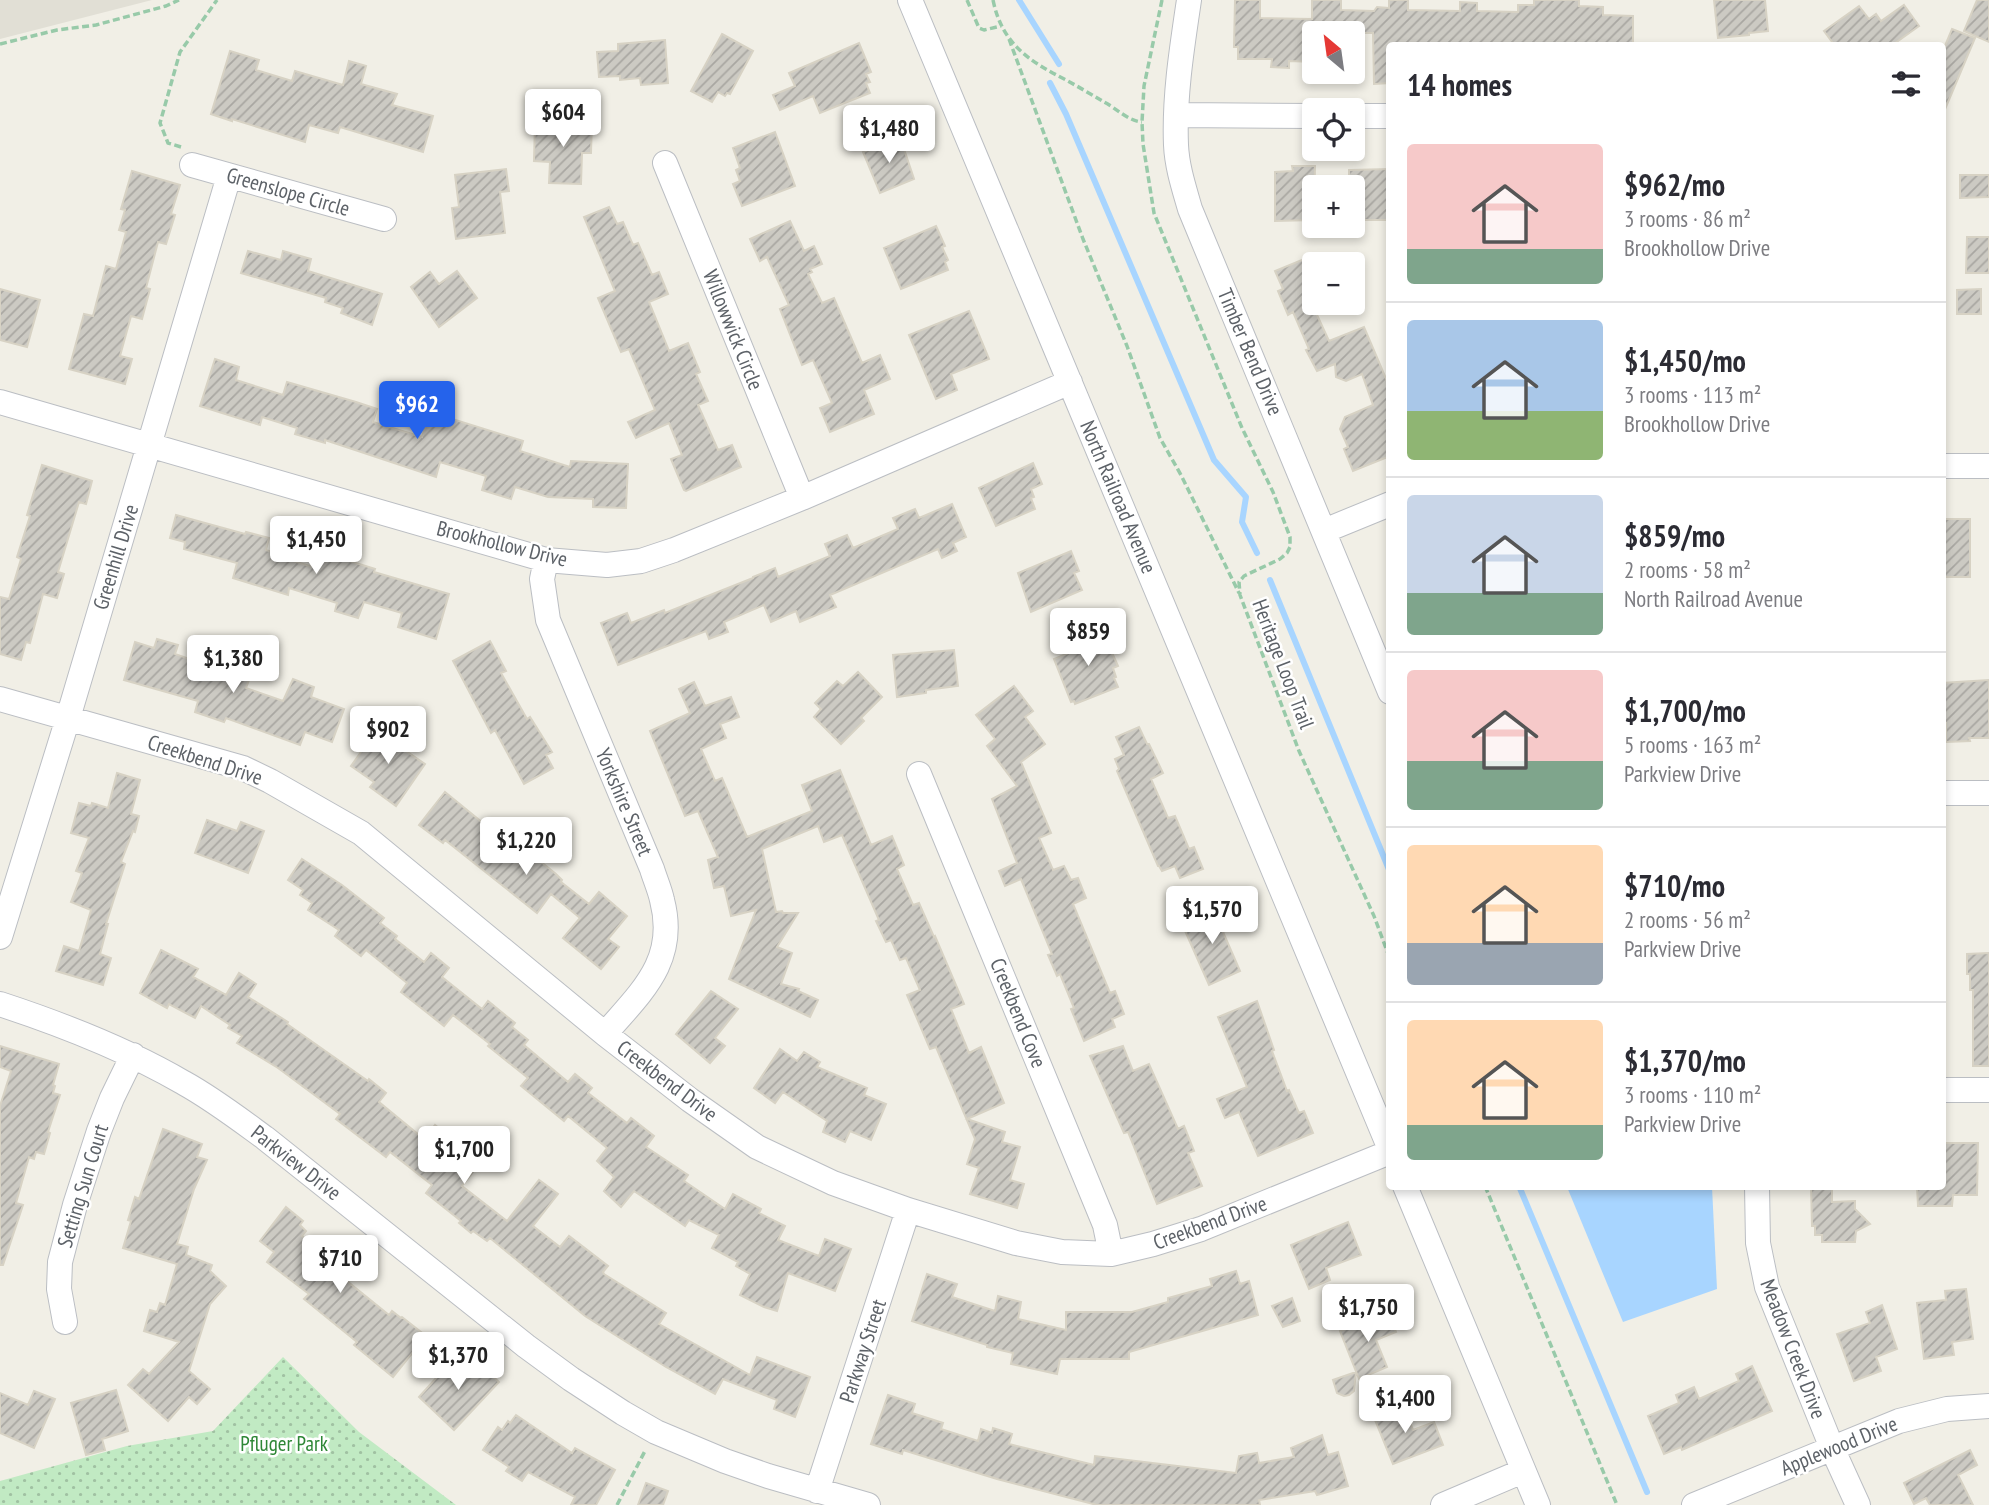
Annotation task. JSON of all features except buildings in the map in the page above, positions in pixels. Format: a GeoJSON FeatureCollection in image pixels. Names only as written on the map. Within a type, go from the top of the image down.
{"type":"FeatureCollection","features":[{"type":"Feature","properties":{"kind":"street","name":"North Railroad Avenue"},"geometry":{"type":"LineString","coordinates":[[910,0],[1386,1141]]}},
{"type":"Feature","properties":{"kind":"street","name":"Timber Bend Drive"},"geometry":{"type":"LineString","coordinates":[[1189,0],[1179,82],[1176,143],[1178,165],[1190,209],[1386,682]]}},
{"type":"Feature","properties":{"kind":"street"},"geometry":{"type":"LineString","coordinates":[[1177,115],[1302,116]]}},
{"type":"Feature","properties":{"kind":"street"},"geometry":{"type":"LineString","coordinates":[[1365,116],[1386,116]]}},
{"type":"Feature","properties":{"kind":"street","name":"Willowwick Circle"},"geometry":{"type":"LineString","coordinates":[[665,163],[802,498]]}},
{"type":"Feature","properties":{"kind":"street","name":"Greenslope Circle"},"geometry":{"type":"LineString","coordinates":[[192,165],[384,219]]}},
{"type":"Feature","properties":{"kind":"street","name":"Greenhill Drive"},"geometry":{"type":"LineString","coordinates":[[0,937],[229,176]]}},
{"type":"Feature","properties":{"kind":"street","name":"Brookhollow Drive"},"geometry":{"type":"LineString","coordinates":[[0,402],[546,559],[607,565],[641,561],[674,550],[802,498],[1070,382]]}},
{"type":"Feature","properties":{"kind":"street"},"geometry":{"type":"LineString","coordinates":[[1946,466],[1989,466]]}},
{"type":"Feature","properties":{"kind":"street"},"geometry":{"type":"LineString","coordinates":[[1324,531],[1386,506]]}},
{"type":"Feature","properties":{"kind":"street","name":"Yorkshire Street"},"geometry":{"type":"LineString","coordinates":[[546,559],[542,579],[548,620],[652,869],[666,920],[666,942],[661,960],[643,989],[605,1034]]}},
{"type":"Feature","properties":{"kind":"street","name":"Creekbend Drive"},"geometry":{"type":"LineString","coordinates":[[0,699],[243,768],[270,781],[361,833],[605,1034],[690,1100],[757,1147],[832,1184],[908,1210],[1016,1244],[1062,1252],[1111,1254],[1201,1229],[1386,1153]]}},
{"type":"Feature","properties":{"kind":"street","name":"Creekbend Cove"},"geometry":{"type":"LineString","coordinates":[[919,774],[1105,1225],[1111,1254]]}},
{"type":"Feature","properties":{"kind":"street"},"geometry":{"type":"LineString","coordinates":[[1946,793],[1989,793]]}},
{"type":"Feature","properties":{"kind":"street","name":"Parkview Drive"},"geometry":{"type":"LineString","coordinates":[[0,1004],[133,1055],[186,1084],[265,1138],[526,1346],[623,1413],[656,1432],[725,1461],[869,1505]]}},
{"type":"Feature","properties":{"kind":"street","name":"Setting Sun Court"},"geometry":{"type":"LineString","coordinates":[[65,1322],[60,1290],[60,1262],[99,1131],[133,1055]]}},
{"type":"Feature","properties":{"kind":"street"},"geometry":{"type":"LineString","coordinates":[[1946,1090],[1989,1090]]}},
{"type":"Feature","properties":{"kind":"street"},"geometry":{"type":"LineString","coordinates":[[1407,1190],[1538,1505]]}},
{"type":"Feature","properties":{"kind":"street","name":"Meadow Creek Drive"},"geometry":{"type":"LineString","coordinates":[[1757,1190],[1758,1243],[1768,1287],[1832,1448],[1858,1505]]}},
{"type":"Feature","properties":{"kind":"street","name":"Parkway Street"},"geometry":{"type":"LineString","coordinates":[[817,1491],[908,1210]]}},
{"type":"Feature","properties":{"kind":"street","name":"Applewood Drive"},"geometry":{"type":"LineString","coordinates":[[1694,1505],[1899,1421],[1948,1409],[1989,1406]]}},
{"type":"Feature","properties":{"kind":"street"},"geometry":{"type":"LineString","coordinates":[[1443,1505],[1524,1471]]}},
{"type":"Feature","properties":{"kind":"path"},"geometry":{"type":"LineString","coordinates":[[0,44],[57,30],[96,25],[179,0]]}},
{"type":"Feature","properties":{"kind":"path"},"geometry":{"type":"LineString","coordinates":[[192,165],[185,148],[168,143],[160,123],[180,52],[217,0]]}},
{"type":"Feature","properties":{"kind":"path"},"geometry":{"type":"LineString","coordinates":[[967,0],[979,28],[984,30],[1001,26]]}},
{"type":"Feature","properties":{"kind":"path"},"geometry":{"type":"LineString","coordinates":[[993,0],[1160,438],[1240,595]]}},
{"type":"Feature","properties":{"kind":"path","name":"Heritage Loop Trail"},"geometry":{"type":"LineString","coordinates":[[1162,0],[1144,86],[1142,122],[1154,213],[1290,537],[1287,554],[1244,576],[1239,582],[1240,595],[1299,751],[1386,948]]}},
{"type":"Feature","properties":{"kind":"path"},"geometry":{"type":"LineString","coordinates":[[1009,40],[1034,63],[1115,107],[1134,121],[1142,122]]}},
{"type":"Feature","properties":{"kind":"path"},"geometry":{"type":"LineString","coordinates":[[1487,1190],[1617,1505]]}},
{"type":"Feature","properties":{"kind":"path"},"geometry":{"type":"LineString","coordinates":[[617,1505],[647,1446]]}},
{"type":"Feature","properties":{"kind":"shaded area"},"geometry":{"type":"Polygon","coordinates":[[[0,0],[152,0],[0,39],[0,0]]]}},
{"type":"Feature","properties":{"kind":"green space","name":"Pfluger Park"},"geometry":{"type":"Polygon","coordinates":[[[283,1357],[359,1432],[456,1505],[0,1505],[0,1481],[127,1446],[213,1431],[283,1357]]]}},
{"type":"Feature","properties":{"kind":"water"},"geometry":{"type":"Polygon","coordinates":[[[1568,1190],[1712,1190],[1717,1289],[1623,1322],[1568,1190]]]}},
{"type":"Feature","properties":{"kind":"waterway"},"geometry":{"type":"LineString","coordinates":[[1019,0],[1059,64]]}},
{"type":"Feature","properties":{"kind":"waterway"},"geometry":{"type":"LineString","coordinates":[[1050,83],[1066,114],[1214,460],[1246,497],[1242,522],[1257,553]]}},
{"type":"Feature","properties":{"kind":"waterway"},"geometry":{"type":"LineString","coordinates":[[1270,580],[1386,862]]}},
{"type":"Feature","properties":{"kind":"waterway"},"geometry":{"type":"LineString","coordinates":[[1521,1190],[1647,1492]]}}]}
